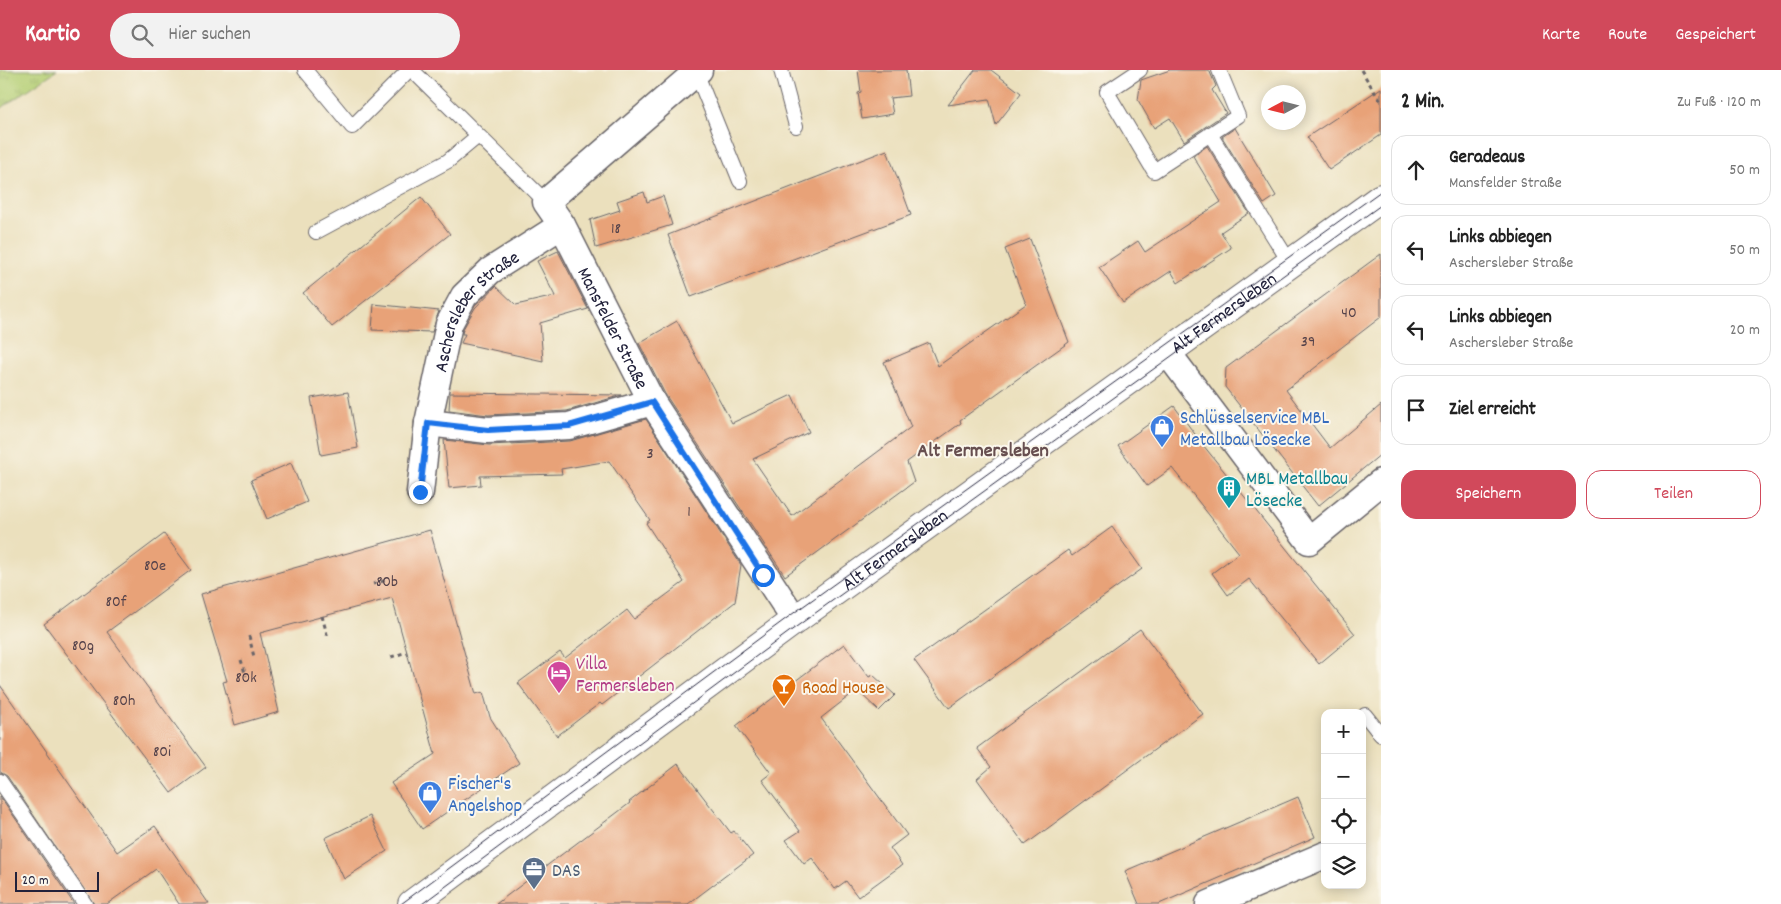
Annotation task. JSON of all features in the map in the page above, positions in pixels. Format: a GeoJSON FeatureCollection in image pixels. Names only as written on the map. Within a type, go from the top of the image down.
{"type":"FeatureCollection","features":[{"type":"Feature","properties":{"kind":"main road","name":"Alt Fermersleben"},"geometry":{"type":"LineString","coordinates":[[412,904],[795,620],[1381,198]]}},
{"type":"Feature","properties":{"kind":"street"},"geometry":{"type":"LineString","coordinates":[[546,202],[697,71]]}},
{"type":"Feature","properties":{"kind":"street","name":"Mansfelder Straße"},"geometry":{"type":"LineString","coordinates":[[546,202],[562,225],[652,402],[795,620]]}},
{"type":"Feature","properties":{"kind":"street","name":"Aschersleber Straße"},"geometry":{"type":"LineString","coordinates":[[420,492],[428,423],[449,324],[464,296],[490,271],[562,225]]}},
{"type":"Feature","properties":{"kind":"street"},"geometry":{"type":"LineString","coordinates":[[1167,352],[1309,541],[1381,482]]}},
{"type":"Feature","properties":{"kind":"street"},"geometry":{"type":"LineString","coordinates":[[428,423],[488,430],[569,426],[652,402]]}},
{"type":"Feature","properties":{"kind":"street"},"geometry":{"type":"LineString","coordinates":[[1209,904],[1321,856]]}},
{"type":"Feature","properties":{"kind":"lane"},"geometry":{"type":"LineString","coordinates":[[305,70],[352,127],[410,70],[546,202]]}},
{"type":"Feature","properties":{"kind":"lane"},"geometry":{"type":"LineString","coordinates":[[781,70],[796,126]]}},
{"type":"Feature","properties":{"kind":"lane"},"geometry":{"type":"LineString","coordinates":[[1140,70],[1107,92],[1154,171],[1238,116],[1219,70]]}},
{"type":"Feature","properties":{"kind":"lane"},"geometry":{"type":"LineString","coordinates":[[697,71],[740,181]]}},
{"type":"Feature","properties":{"kind":"lane"},"geometry":{"type":"LineString","coordinates":[[1210,134],[1290,263]]}},
{"type":"Feature","properties":{"kind":"lane"},"geometry":{"type":"LineString","coordinates":[[316,232],[448,161],[478,136]]}},
{"type":"Feature","properties":{"kind":"lane"},"geometry":{"type":"LineString","coordinates":[[1366,716],[1381,735]]}},
{"type":"Feature","properties":{"kind":"lane"},"geometry":{"type":"LineString","coordinates":[[0,781],[85,904]]}},
{"type":"Feature","properties":{"kind":"path"},"geometry":{"type":"LineString","coordinates":[[1361,70],[1381,102]]}},
{"type":"Feature","properties":{"kind":"path"},"geometry":{"type":"LineString","coordinates":[[373,584],[387,580]]}},
{"type":"Feature","properties":{"kind":"path"},"geometry":{"type":"LineString","coordinates":[[322,616],[328,638]]}},
{"type":"Feature","properties":{"kind":"path"},"geometry":{"type":"LineString","coordinates":[[249,636],[254,657]]}},
{"type":"Feature","properties":{"kind":"path"},"geometry":{"type":"LineString","coordinates":[[391,657],[407,652]]}},
{"type":"Feature","properties":{"kind":"path"},"geometry":{"type":"LineString","coordinates":[[241,660],[246,676]]}},
{"type":"Feature","properties":{"kind":"green space"},"geometry":{"type":"Polygon","coordinates":[[[0,70],[57,70],[0,109],[0,70]]]}},
{"type":"Feature","properties":{"kind":"building"},"geometry":{"type":"Polygon","coordinates":[[[858,70],[906,70],[909,96],[890,98],[893,114],[862,119],[858,93],[861,92],[858,70]]]}},
{"type":"Feature","properties":{"kind":"building"},"geometry":{"type":"Polygon","coordinates":[[[975,70],[991,70],[1021,93],[996,125],[989,99],[948,105],[975,70]]]}},
{"type":"Feature","properties":{"kind":"building"},"geometry":{"type":"Polygon","coordinates":[[[1170,70],[1209,70],[1216,86],[1212,90],[1226,113],[1184,141],[1170,118],[1154,128],[1138,100],[1141,80],[1170,70]]]}},
{"type":"Feature","properties":{"kind":"building"},"geometry":{"type":"Polygon","coordinates":[[[1381,88],[1381,135],[1329,170],[1307,137],[1381,88]]]}},
{"type":"Feature","properties":{"kind":"building"},"geometry":{"type":"Polygon","coordinates":[[[1235,128],[1276,196],[1264,204],[1222,137],[1235,128]]]}},
{"type":"Feature","properties":{"kind":"building"},"geometry":{"type":"Polygon","coordinates":[[[1207,146],[1249,213],[1221,232],[1231,248],[1178,283],[1171,271],[1123,303],[1099,267],[1138,241],[1145,252],[1221,202],[1193,156],[1207,146]]]}},
{"type":"Feature","properties":{"kind":"building"},"geometry":{"type":"Polygon","coordinates":[[[887,150],[911,215],[691,297],[668,235],[887,150]]]}},
{"type":"Feature","properties":{"kind":"building"},"geometry":{"type":"Polygon","coordinates":[[[644,192],[647,202],[663,196],[672,225],[596,248],[590,220],[620,210],[617,201],[644,192]]]}},
{"type":"Feature","properties":{"kind":"building"},"geometry":{"type":"Polygon","coordinates":[[[421,197],[450,234],[332,327],[303,293],[421,197]]]}},
{"type":"Feature","properties":{"kind":"building"},"geometry":{"type":"Polygon","coordinates":[[[1030,239],[1069,342],[960,420],[961,423],[907,462],[914,482],[785,576],[665,394],[639,343],[677,321],[732,423],[792,395],[809,432],[753,459],[792,516],[911,427],[884,362],[929,343],[938,366],[1026,304],[1005,249],[1030,239]]]}},
{"type":"Feature","properties":{"kind":"building"},"geometry":{"type":"Polygon","coordinates":[[[558,251],[588,309],[540,323],[543,361],[461,343],[465,334],[462,334],[463,329],[475,308],[496,286],[516,305],[555,296],[537,261],[558,251]]]}},
{"type":"Feature","properties":{"kind":"building"},"geometry":{"type":"Polygon","coordinates":[[[1381,254],[1381,317],[1286,390],[1330,448],[1381,405],[1381,454],[1318,506],[1225,387],[1226,368],[1381,254]]]}},
{"type":"Feature","properties":{"kind":"building"},"geometry":{"type":"Polygon","coordinates":[[[374,304],[439,311],[432,332],[372,330],[374,304]]]}},
{"type":"Feature","properties":{"kind":"building"},"geometry":{"type":"Polygon","coordinates":[[[348,392],[358,448],[321,455],[311,398],[348,392]]]}},
{"type":"Feature","properties":{"kind":"building"},"geometry":{"type":"Polygon","coordinates":[[[450,393],[622,395],[567,411],[488,415],[449,410],[450,393]]]}},
{"type":"Feature","properties":{"kind":"building"},"geometry":{"type":"Polygon","coordinates":[[[1174,406],[1203,445],[1355,634],[1319,664],[1249,579],[1228,595],[1212,573],[1239,553],[1172,468],[1147,486],[1118,446],[1174,406]]]}},
{"type":"Feature","properties":{"kind":"building"},"geometry":{"type":"Polygon","coordinates":[[[646,419],[741,565],[735,602],[602,705],[600,703],[557,736],[518,683],[560,652],[565,658],[627,610],[634,619],[684,582],[646,523],[650,520],[609,461],[561,469],[562,474],[480,476],[481,485],[449,488],[444,440],[489,445],[570,441],[646,419]]]}},
{"type":"Feature","properties":{"kind":"building"},"geometry":{"type":"Polygon","coordinates":[[[291,463],[307,502],[267,519],[251,480],[291,463]]]}},
{"type":"Feature","properties":{"kind":"building"},"geometry":{"type":"Polygon","coordinates":[[[1112,527],[1142,569],[949,708],[914,660],[1068,550],[1072,556],[1112,527]]]}},
{"type":"Feature","properties":{"kind":"building"},"geometry":{"type":"Polygon","coordinates":[[[430,530],[476,694],[483,692],[490,717],[519,763],[422,829],[391,783],[435,754],[392,598],[260,633],[279,712],[235,725],[223,682],[227,681],[201,594],[430,530]]]}},
{"type":"Feature","properties":{"kind":"building"},"geometry":{"type":"Polygon","coordinates":[[[164,534],[191,570],[107,632],[206,767],[171,793],[44,624],[164,534]]]}},
{"type":"Feature","properties":{"kind":"building"},"geometry":{"type":"Polygon","coordinates":[[[1140,629],[1203,714],[1025,845],[977,779],[991,767],[977,748],[1140,629]]]}},
{"type":"Feature","properties":{"kind":"building"},"geometry":{"type":"Polygon","coordinates":[[[844,644],[869,677],[873,675],[895,695],[879,711],[857,690],[821,718],[907,835],[890,848],[902,865],[858,897],[846,881],[835,889],[812,858],[804,864],[786,840],[800,831],[762,780],[771,773],[736,726],[844,644]]]}},
{"type":"Feature","properties":{"kind":"building"},"geometry":{"type":"Polygon","coordinates":[[[0,685],[117,852],[155,826],[209,904],[179,904],[156,869],[107,904],[94,904],[7,776],[0,772],[0,685]]]}},
{"type":"Feature","properties":{"kind":"building"},"geometry":{"type":"Polygon","coordinates":[[[678,764],[731,833],[734,831],[753,855],[688,904],[496,904],[630,803],[678,764]]]}},
{"type":"Feature","properties":{"kind":"building"},"geometry":{"type":"Polygon","coordinates":[[[0,796],[74,904],[0,904],[0,796]]]}},
{"type":"Feature","properties":{"kind":"building"},"geometry":{"type":"Polygon","coordinates":[[[1298,797],[1315,837],[1159,904],[1139,904],[1125,871],[1298,797]]]}},
{"type":"Feature","properties":{"kind":"building"},"geometry":{"type":"Polygon","coordinates":[[[370,816],[387,851],[344,879],[325,838],[370,816]]]}},
{"type":"Feature","properties":{"kind":"tram line"},"geometry":{"type":"LineString","coordinates":[[401,904],[791,615],[1381,191]]}},
{"type":"Feature","properties":{"kind":"tram line"},"geometry":{"type":"LineString","coordinates":[[422,904],[789,632],[1381,205]]}},
{"type":"Feature","properties":{"kind":"place","name":"Schlüsselservice MBL Metallbau Lösecke"},"geometry":{"type":"Point","coordinates":[1162,448]}},
{"type":"Feature","properties":{"kind":"place","name":"MBL Metallbau Lösecke"},"geometry":{"type":"Point","coordinates":[1229,509]}},
{"type":"Feature","properties":{"kind":"place","name":"Villa Fermersleben"},"geometry":{"type":"Point","coordinates":[559,694]}},
{"type":"Feature","properties":{"kind":"place","name":"Road House"},"geometry":{"type":"Point","coordinates":[784,707]}},
{"type":"Feature","properties":{"kind":"place","name":"Fischer's Angelshop"},"geometry":{"type":"Point","coordinates":[430,814]}},
{"type":"Feature","properties":{"kind":"place","name":"DAS"},"geometry":{"type":"Point","coordinates":[534,890]}},
{"type":"Feature","properties":{"kind":"district","name":"Alt Fermersleben"},"geometry":{"type":"Point","coordinates":[983,449]}},
{"type":"Feature","properties":{"kind":"route"},"geometry":{"type":"LineString","coordinates":[[420,492],[428,423],[488,430],[569,426],[652,402],[763,575]]}}]}
